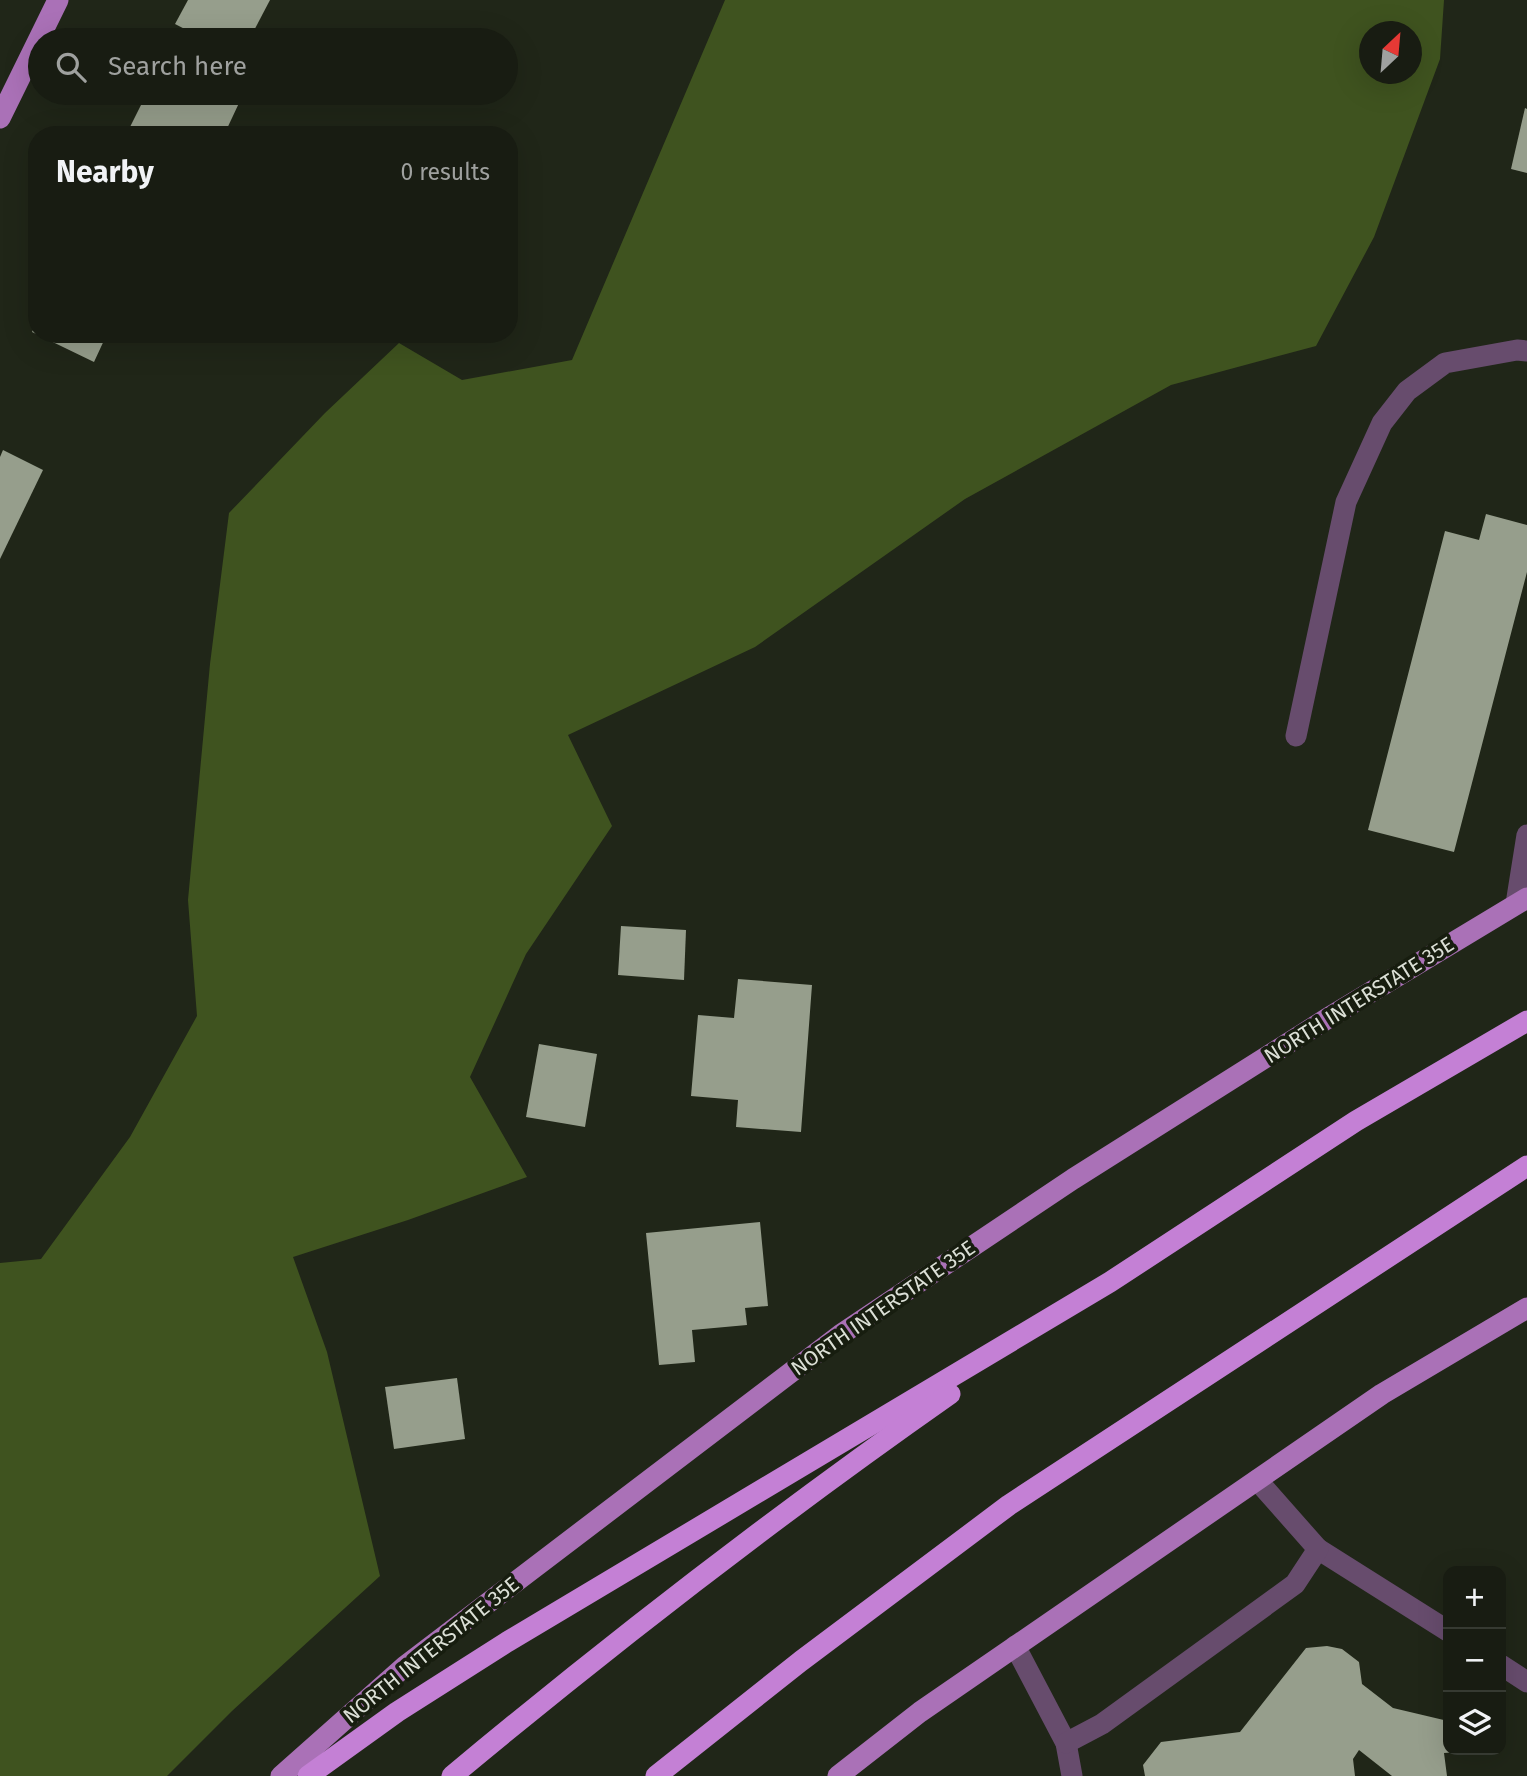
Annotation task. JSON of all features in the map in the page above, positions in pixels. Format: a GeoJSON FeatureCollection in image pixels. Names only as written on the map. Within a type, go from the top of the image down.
{"type":"FeatureCollection","features":[{"type":"Feature","properties":{"kind":"highway"},"geometry":{"type":"LineString","coordinates":[[452,1776],[568,1679],[887,1438],[1110,1282],[1356,1121],[1527,1021]]}},
{"type":"Feature","properties":{"kind":"highway"},"geometry":{"type":"LineString","coordinates":[[656,1776],[802,1661],[1009,1506],[1527,1166]]}},
{"type":"Feature","properties":{"kind":"highway"},"geometry":{"type":"LineString","coordinates":[[308,1776],[397,1712],[507,1642],[1110,1282]]}},
{"type":"Feature","properties":{"kind":"main road"},"geometry":{"type":"LineString","coordinates":[[44,28],[58,0]]}},
{"type":"Feature","properties":{"kind":"main road"},"geometry":{"type":"LineString","coordinates":[[0,118],[28,61]]}},
{"type":"Feature","properties":{"kind":"main road","name":"NORTH INTERSTATE 35E"},"geometry":{"type":"LineString","coordinates":[[281,1776],[405,1666],[840,1335],[1073,1179],[1328,1018],[1521,901]]}},
{"type":"Feature","properties":{"kind":"main road"},"geometry":{"type":"LineString","coordinates":[[838,1776],[920,1712],[1382,1395],[1527,1308]]}},
{"type":"Feature","properties":{"kind":"lane"},"geometry":{"type":"LineString","coordinates":[[1296,736],[1346,502],[1382,423],[1407,390],[1445,363],[1517,350],[1527,351]]}},
{"type":"Feature","properties":{"kind":"lane"},"geometry":{"type":"LineString","coordinates":[[1521,901],[1527,835]]}},
{"type":"Feature","properties":{"kind":"lane"},"geometry":{"type":"LineString","coordinates":[[1257,1480],[1318,1549],[1445,1629]]}},
{"type":"Feature","properties":{"kind":"lane"},"geometry":{"type":"LineString","coordinates":[[1066,1743],[1102,1724],[1296,1584],[1318,1549]]}},
{"type":"Feature","properties":{"kind":"lane"},"geometry":{"type":"LineString","coordinates":[[1015,1646],[1066,1743],[1072,1776]]}},
{"type":"Feature","properties":{"kind":"lane"},"geometry":{"type":"LineString","coordinates":[[1506,1668],[1527,1682]]}},
{"type":"Feature","properties":{"kind":"green space"},"geometry":{"type":"Polygon","coordinates":[[[725,0],[1444,0],[1440,59],[1374,237],[1316,346],[1171,385],[965,499],[755,647],[568,735],[612,826],[526,954],[470,1077],[527,1177],[408,1220],[293,1257],[327,1352],[380,1576],[232,1711],[167,1776],[0,1776],[0,1263],[41,1259],[130,1137],[197,1016],[188,900],[210,664],[229,513],[325,413],[399,343],[462,380],[572,360],[725,0]]]}},
{"type":"Feature","properties":{"kind":"building"},"geometry":{"type":"Polygon","coordinates":[[[188,0],[270,0],[255,28],[183,28],[175,24],[188,0]]]}},
{"type":"Feature","properties":{"kind":"building"},"geometry":{"type":"Polygon","coordinates":[[[141,105],[238,105],[228,126],[130,126],[141,105]]]}},
{"type":"Feature","properties":{"kind":"building"},"geometry":{"type":"Polygon","coordinates":[[[1525,108],[1527,109],[1527,173],[1511,169],[1525,108]]]}},
{"type":"Feature","properties":{"kind":"building"},"geometry":{"type":"Polygon","coordinates":[[[55,343],[103,343],[94,362],[55,343]]]}},
{"type":"Feature","properties":{"kind":"building"},"geometry":{"type":"Polygon","coordinates":[[[3,450],[43,470],[0,559],[0,457],[3,450]]]}},
{"type":"Feature","properties":{"kind":"building"},"geometry":{"type":"Polygon","coordinates":[[[1486,514],[1527,525],[1527,572],[1454,852],[1368,830],[1445,531],[1479,540],[1486,514]]]}},
{"type":"Feature","properties":{"kind":"building"},"geometry":{"type":"Polygon","coordinates":[[[621,926],[686,930],[684,980],[618,975],[621,926]]]}},
{"type":"Feature","properties":{"kind":"building"},"geometry":{"type":"Polygon","coordinates":[[[738,979],[812,985],[801,1132],[736,1127],[738,1100],[691,1096],[698,1015],[734,1018],[738,979]]]}},
{"type":"Feature","properties":{"kind":"building"},"geometry":{"type":"Polygon","coordinates":[[[539,1044],[597,1054],[585,1127],[526,1117],[539,1044]]]}},
{"type":"Feature","properties":{"kind":"building"},"geometry":{"type":"Polygon","coordinates":[[[760,1222],[768,1306],[745,1308],[747,1325],[692,1330],[695,1362],[659,1365],[646,1233],[760,1222]]]}},
{"type":"Feature","properties":{"kind":"building"},"geometry":{"type":"Polygon","coordinates":[[[457,1378],[465,1439],[394,1449],[385,1387],[457,1378]]]}},
{"type":"Feature","properties":{"kind":"building"},"geometry":{"type":"Polygon","coordinates":[[[1327,1646],[1342,1649],[1359,1662],[1362,1684],[1393,1708],[1443,1720],[1443,1755],[1447,1776],[1392,1776],[1359,1750],[1353,1759],[1355,1776],[1145,1776],[1143,1765],[1161,1742],[1240,1732],[1306,1648],[1327,1646]]]}}]}
